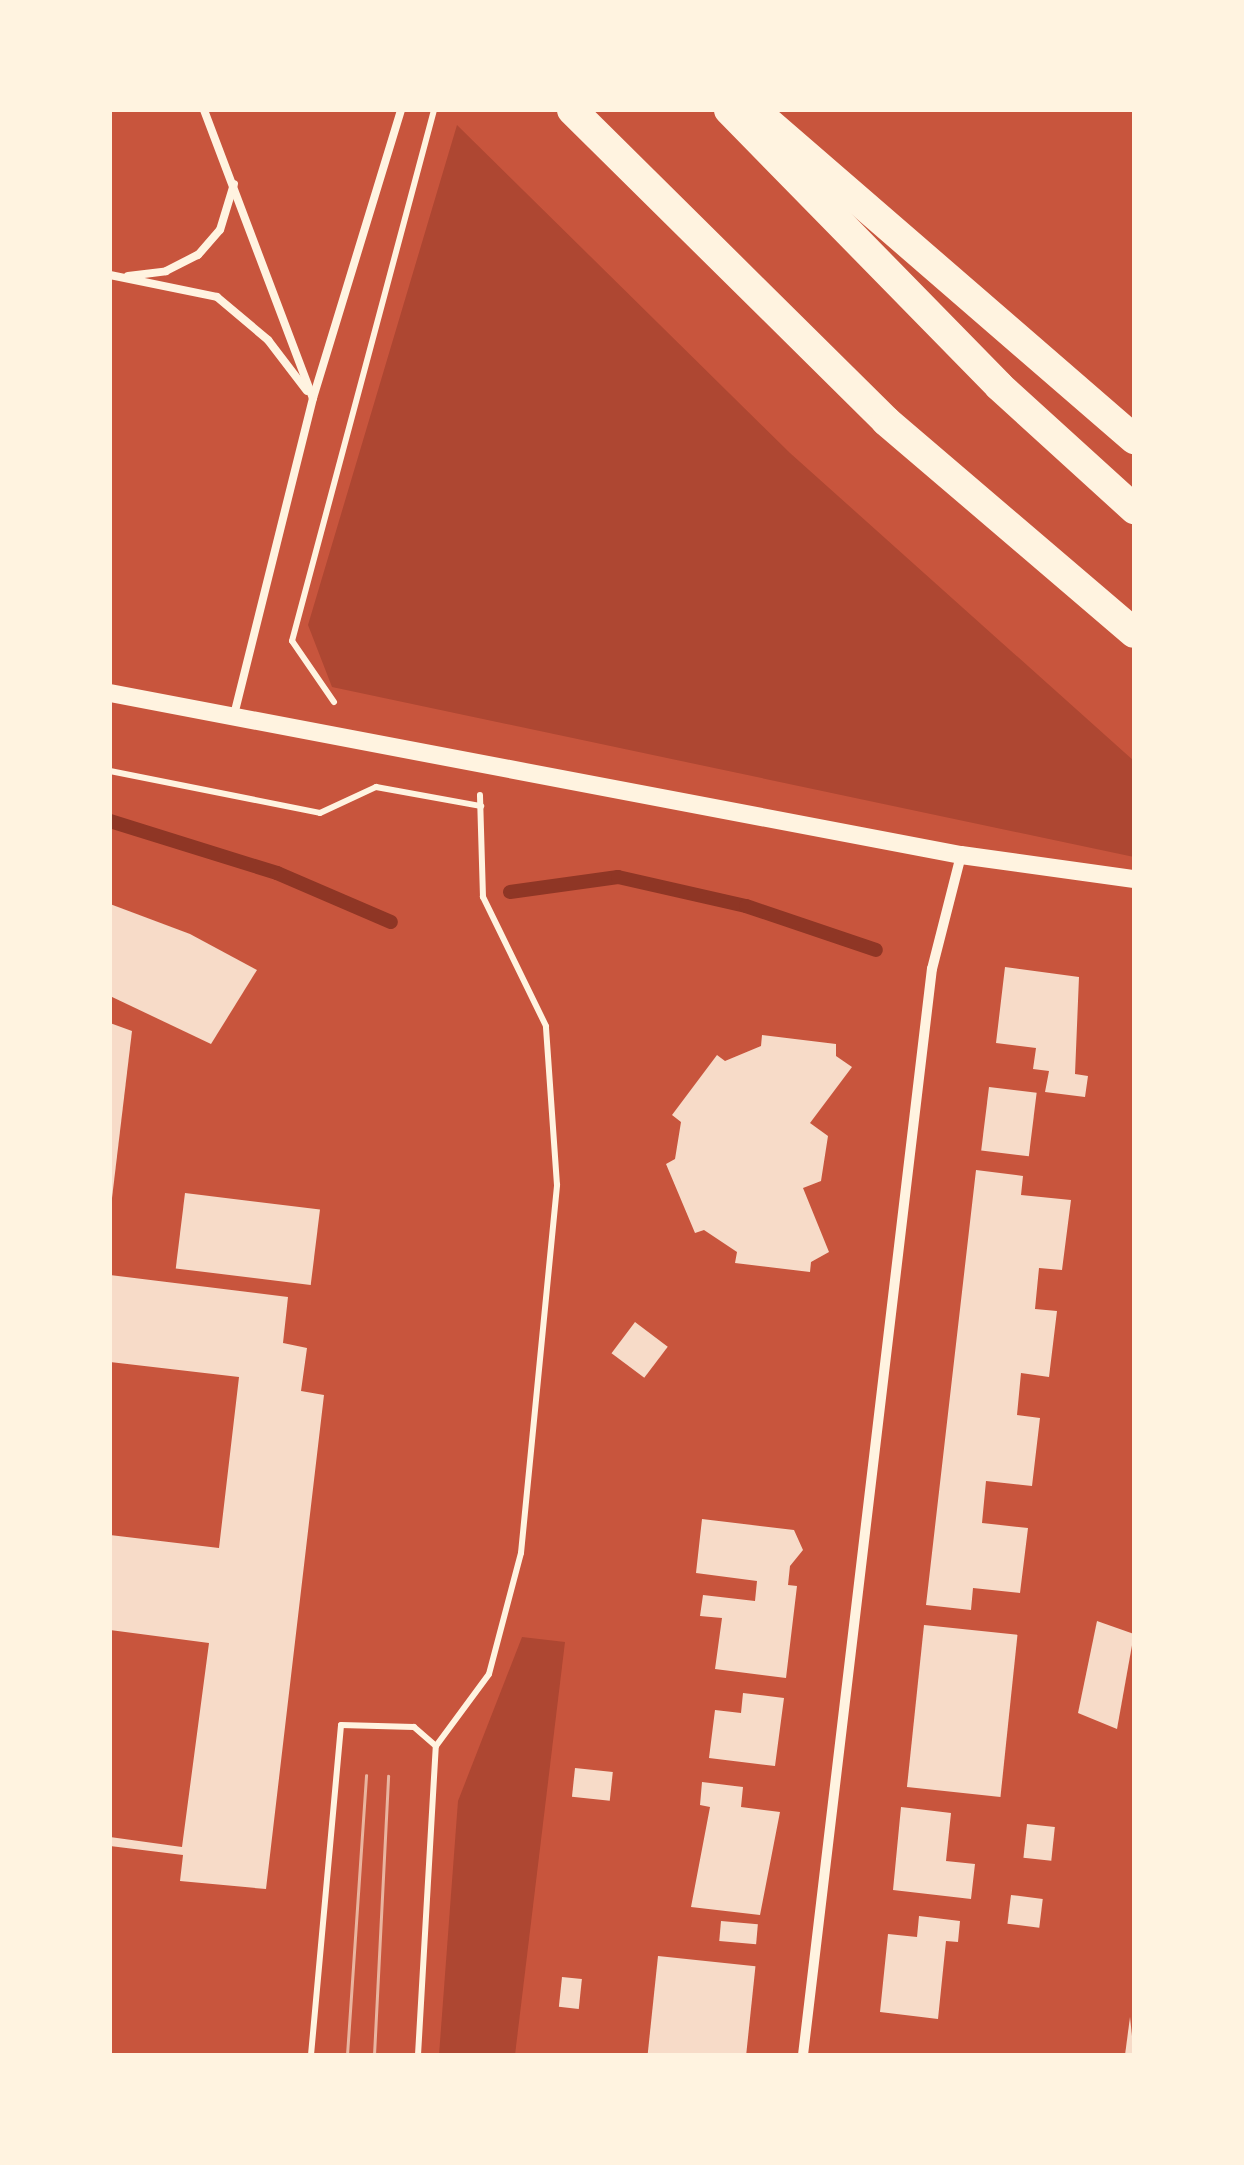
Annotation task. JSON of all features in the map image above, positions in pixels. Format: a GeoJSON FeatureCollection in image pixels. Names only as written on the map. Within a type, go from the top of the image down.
{"type":"FeatureCollection","features":[{"type":"Feature","properties":{"kind":"highway"},"geometry":{"type":"LineString","coordinates":[[728,110],[998,386],[1134,509]]}},
{"type":"Feature","properties":{"kind":"highway"},"geometry":{"type":"LineString","coordinates":[[754,110],[1134,440]]}},
{"type":"Feature","properties":{"kind":"highway"},"geometry":{"type":"LineString","coordinates":[[574,112],[886,420],[1134,633]]}},
{"type":"Feature","properties":{"kind":"street"},"geometry":{"type":"LineString","coordinates":[[110,693],[961,856],[1134,878]]}},
{"type":"Feature","properties":{"kind":"street"},"geometry":{"type":"LineString","coordinates":[[803,2055],[932,969],[961,856]]}},
{"type":"Feature","properties":{"kind":"lane"},"geometry":{"type":"LineString","coordinates":[[204,110],[313,398]]}},
{"type":"Feature","properties":{"kind":"lane"},"geometry":{"type":"LineString","coordinates":[[234,715],[313,398],[402,110]]}},
{"type":"Feature","properties":{"kind":"lane"},"geometry":{"type":"LineString","coordinates":[[114,276],[166,271],[198,255],[220,230],[234,184]]}},
{"type":"Feature","properties":{"kind":"lane"},"geometry":{"type":"LineString","coordinates":[[114,276],[217,298],[268,340],[313,398]]}},
{"type":"Feature","properties":{"kind":"path"},"geometry":{"type":"LineString","coordinates":[[354,708],[337,705],[292,641],[434,110]]}},
{"type":"Feature","properties":{"kind":"path"},"geometry":{"type":"LineString","coordinates":[[418,2055],[436,1746],[489,1674],[520,1553],[557,1185],[546,1026],[483,896],[480,761]]}},
{"type":"Feature","properties":{"kind":"path"},"geometry":{"type":"LineString","coordinates":[[110,772],[320,813],[376,788],[481,806]]}},
{"type":"Feature","properties":{"kind":"path"},"geometry":{"type":"LineString","coordinates":[[312,2055],[342,1724],[414,1726],[436,1746]]}},
{"type":"Feature","properties":{"kind":"shaded area"},"geometry":{"type":"Polygon","coordinates":[[[457,125],[790,453],[1134,761],[1134,857],[332,687],[308,625],[457,125]]]}},
{"type":"Feature","properties":{"kind":"shaded area"},"geometry":{"type":"Polygon","coordinates":[[[522,1637],[565,1642],[515,2055],[439,2055],[458,1801],[522,1637]]]}},
{"type":"Feature","properties":{"kind":"building"},"geometry":{"type":"Polygon","coordinates":[[[110,904],[190,934],[257,970],[211,1044],[110,996],[110,904]]]}},
{"type":"Feature","properties":{"kind":"building"},"geometry":{"type":"Polygon","coordinates":[[[1005,967],[1079,977],[1075,1074],[1088,1076],[1085,1097],[1045,1092],[1049,1071],[1033,1069],[1036,1048],[996,1043],[1005,967]]]}},
{"type":"Feature","properties":{"kind":"building"},"geometry":{"type":"Polygon","coordinates":[[[110,1023],[132,1031],[112,1198],[110,1198],[110,1023]]]}},
{"type":"Feature","properties":{"kind":"building"},"geometry":{"type":"Polygon","coordinates":[[[762,1035],[836,1044],[836,1056],[852,1067],[810,1123],[828,1136],[821,1181],[803,1188],[829,1252],[811,1262],[810,1272],[735,1263],[737,1252],[704,1230],[695,1233],[666,1164],[675,1159],[681,1122],[672,1115],[717,1055],[725,1061],[761,1046],[762,1035]]]}},
{"type":"Feature","properties":{"kind":"building"},"geometry":{"type":"Polygon","coordinates":[[[989,1087],[1037,1093],[1029,1156],[981,1151],[989,1087]]]}},
{"type":"Feature","properties":{"kind":"building"},"geometry":{"type":"Polygon","coordinates":[[[976,1170],[1023,1176],[1021,1195],[1071,1200],[1062,1270],[1039,1268],[1035,1309],[1057,1311],[1049,1377],[1021,1373],[1017,1415],[1040,1418],[1032,1486],[986,1481],[982,1523],[1028,1528],[1020,1593],[973,1588],[971,1610],[926,1605],[976,1170]]]}},
{"type":"Feature","properties":{"kind":"building"},"geometry":{"type":"Polygon","coordinates":[[[185,1193],[320,1210],[311,1285],[176,1268],[185,1193]]]}},
{"type":"Feature","properties":{"kind":"building"},"geometry":{"type":"Polygon","coordinates":[[[110,1275],[288,1297],[283,1343],[307,1348],[301,1391],[324,1395],[266,1889],[180,1881],[183,1855],[110,1846],[110,1837],[182,1847],[209,1643],[110,1630],[110,1535],[219,1548],[239,1377],[110,1362],[110,1275]]]}},
{"type":"Feature","properties":{"kind":"building"},"geometry":{"type":"Polygon","coordinates":[[[635,1322],[668,1347],[644,1378],[612,1353],[635,1322]]]}},
{"type":"Feature","properties":{"kind":"building"},"geometry":{"type":"Polygon","coordinates":[[[702,1519],[794,1530],[803,1550],[790,1566],[788,1585],[797,1586],[786,1678],[715,1669],[722,1618],[700,1616],[703,1595],[755,1601],[757,1581],[696,1573],[702,1519]]]}},
{"type":"Feature","properties":{"kind":"building"},"geometry":{"type":"Polygon","coordinates":[[[1097,1621],[1134,1634],[1117,1729],[1078,1713],[1097,1621]]]}},
{"type":"Feature","properties":{"kind":"building"},"geometry":{"type":"Polygon","coordinates":[[[924,1625],[1017,1635],[1000,1797],[907,1787],[924,1625]]]}},
{"type":"Feature","properties":{"kind":"building"},"geometry":{"type":"Polygon","coordinates":[[[743,1693],[784,1698],[775,1766],[709,1758],[715,1710],[741,1713],[743,1693]]]}},
{"type":"Feature","properties":{"kind":"building"},"geometry":{"type":"Polygon","coordinates":[[[575,1768],[613,1772],[610,1801],[572,1797],[575,1768]]]}},
{"type":"Feature","properties":{"kind":"building"},"geometry":{"type":"Polygon","coordinates":[[[702,1782],[743,1787],[741,1807],[780,1812],[760,1915],[691,1907],[710,1807],[700,1805],[702,1782]]]}},
{"type":"Feature","properties":{"kind":"building"},"geometry":{"type":"Polygon","coordinates":[[[901,1807],[951,1813],[946,1861],[975,1864],[971,1899],[893,1890],[901,1807]]]}},
{"type":"Feature","properties":{"kind":"building"},"geometry":{"type":"Polygon","coordinates":[[[1027,1824],[1055,1827],[1051,1861],[1023,1858],[1027,1824]]]}},
{"type":"Feature","properties":{"kind":"building"},"geometry":{"type":"Polygon","coordinates":[[[1011,1895],[1043,1899],[1039,1928],[1007,1924],[1011,1895]]]}},
{"type":"Feature","properties":{"kind":"building"},"geometry":{"type":"Polygon","coordinates":[[[919,1916],[960,1921],[958,1942],[946,1941],[938,2019],[880,2012],[888,1934],[917,1937],[919,1916]]]}},
{"type":"Feature","properties":{"kind":"building"},"geometry":{"type":"Polygon","coordinates":[[[721,1921],[758,1924],[756,1944],[719,1941],[721,1921]]]}},
{"type":"Feature","properties":{"kind":"building"},"geometry":{"type":"Polygon","coordinates":[[[658,1956],[755,1966],[746,2055],[648,2055],[658,1956]]]}},
{"type":"Feature","properties":{"kind":"building"},"geometry":{"type":"Polygon","coordinates":[[[562,1977],[582,1979],[579,2009],[559,2007],[562,1977]]]}},
{"type":"Feature","properties":{"kind":"building"},"geometry":{"type":"Polygon","coordinates":[[[1130,2017],[1134,2055],[1125,2055],[1130,2017]]]}},
{"type":"Feature","properties":{"kind":"waterway"},"geometry":{"type":"LineString","coordinates":[[110,821],[277,873],[391,922]]}},
{"type":"Feature","properties":{"kind":"waterway"},"geometry":{"type":"LineString","coordinates":[[510,892],[618,877],[746,906],[876,950]]}},
{"type":"Feature","properties":{"kind":"tram line"},"geometry":{"type":"LineString","coordinates":[[347,2055],[366,1776]]}},
{"type":"Feature","properties":{"kind":"tram line"},"geometry":{"type":"LineString","coordinates":[[374,2055],[388,1776]]}}]}
